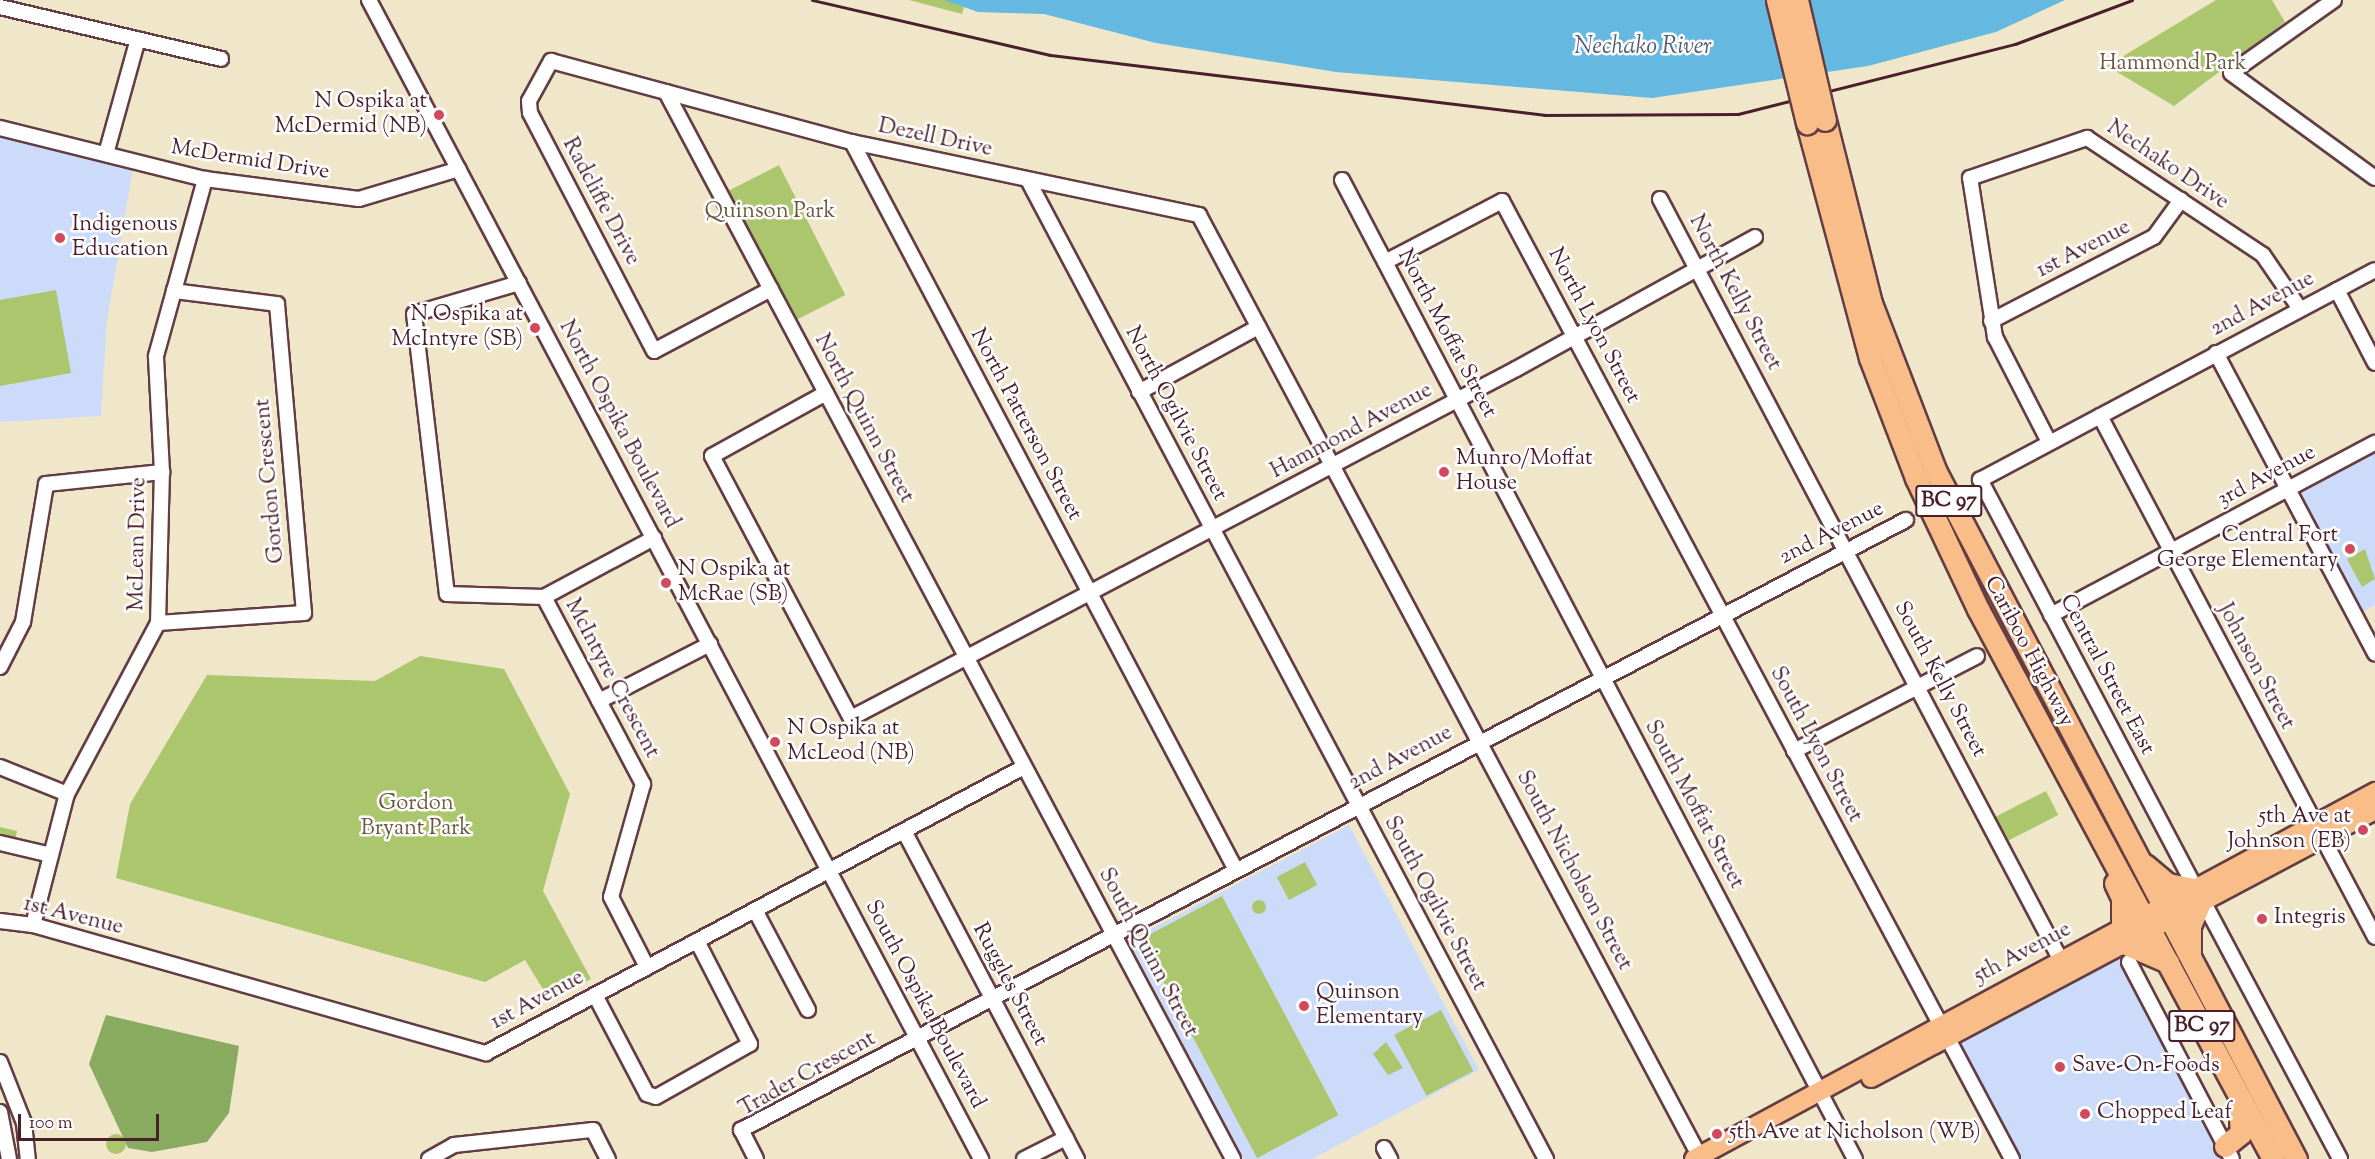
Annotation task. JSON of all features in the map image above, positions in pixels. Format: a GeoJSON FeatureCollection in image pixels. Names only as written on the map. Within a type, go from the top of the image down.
{"type":"FeatureCollection","features":[{"type":"Feature","properties":{"kind":"highway","name":"BC 97"},"geometry":{"type":"LineString","coordinates":[[1777,0],[1816,121]]}},
{"type":"Feature","properties":{"kind":"highway","name":"BC 97"},"geometry":{"type":"LineString","coordinates":[[1797,0],[1816,121]]}},
{"type":"Feature","properties":{"kind":"highway","name":"Cariboo Highway"},"geometry":{"type":"LineString","coordinates":[[1816,121],[1844,269],[1896,428],[1978,609],[2049,741],[2157,919],[2190,958],[2296,1159]]}},
{"type":"Feature","properties":{"kind":"highway","name":"Cariboo Highway"},"geometry":{"type":"LineString","coordinates":[[1816,121],[1871,303],[1912,419],[1964,532],[2137,856],[2168,962],[2273,1159]]}},
{"type":"Feature","properties":{"kind":"highway"},"geometry":{"type":"LineString","coordinates":[[2049,741],[2122,898],[2125,945],[2168,962]]}},
{"type":"Feature","properties":{"kind":"highway"},"geometry":{"type":"LineString","coordinates":[[2137,856],[2168,884],[2198,896],[2190,926],[2190,958]]}},
{"type":"Feature","properties":{"kind":"highway"},"geometry":{"type":"LineString","coordinates":[[2157,919],[2239,1077],[2273,1116]]}},
{"type":"Feature","properties":{"kind":"highway"},"geometry":{"type":"LineString","coordinates":[[2228,1153],[2242,1127],[2236,1089]]}},
{"type":"Feature","properties":{"kind":"main road","name":"5th Avenue"},"geometry":{"type":"LineString","coordinates":[[1698,1158],[1822,1097],[2065,967],[2125,945],[2157,919],[2319,831],[2375,792]]}},
{"type":"Feature","properties":{"kind":"main road","name":"5th Avenue"},"geometry":{"type":"LineString","coordinates":[[2319,831],[2375,810]]}},
{"type":"Feature","properties":{"kind":"main road","name":"5th Avenue"},"geometry":{"type":"LineString","coordinates":[[1718,1159],[1822,1097]]}},
{"type":"Feature","properties":{"kind":"street","name":"North Ospika Boulevard"},"geometry":{"type":"LineString","coordinates":[[369,0],[830,870]]}},
{"type":"Feature","properties":{"kind":"street"},"geometry":{"type":"LineString","coordinates":[[2334,0],[2231,73],[2375,178]]}},
{"type":"Feature","properties":{"kind":"street"},"geometry":{"type":"LineString","coordinates":[[0,7],[221,59]]}},
{"type":"Feature","properties":{"kind":"street"},"geometry":{"type":"LineString","coordinates":[[106,154],[138,39]]}},
{"type":"Feature","properties":{"kind":"street","name":"Radcliffe Drive"},"geometry":{"type":"LineString","coordinates":[[666,92],[551,61],[528,107],[654,351],[771,289]]}},
{"type":"Feature","properties":{"kind":"street","name":"Dezell Drive"},"geometry":{"type":"LineString","coordinates":[[666,92],[852,142],[1199,215]]}},
{"type":"Feature","properties":{"kind":"street","name":"North Quinn Street"},"geometry":{"type":"LineString","coordinates":[[666,92],[1024,767]]}},
{"type":"Feature","properties":{"kind":"street","name":"McDermid Drive"},"geometry":{"type":"LineString","coordinates":[[0,128],[205,179],[359,199],[459,169]]}},
{"type":"Feature","properties":{"kind":"street","name":"Nechako Drive"},"geometry":{"type":"LineString","coordinates":[[2049,442],[1991,321],[1970,178],[2087,138],[2263,255],[2300,309]]}},
{"type":"Feature","properties":{"kind":"street","name":"North Patterson Street"},"geometry":{"type":"LineString","coordinates":[[852,142],[1236,870]]}},
{"type":"Feature","properties":{"kind":"street","name":"McLean Drive"},"geometry":{"type":"LineString","coordinates":[[33,925],[67,794],[158,623],[162,472],[156,356],[205,179]]}},
{"type":"Feature","properties":{"kind":"street","name":"North Ogilvie Street"},"geometry":{"type":"LineString","coordinates":[[1028,180],[1285,668]]}},
{"type":"Feature","properties":{"kind":"street","name":"North Moffat Street"},"geometry":{"type":"LineString","coordinates":[[1342,180],[1530,538]]}},
{"type":"Feature","properties":{"kind":"street","name":"North Kelly Street"},"geometry":{"type":"LineString","coordinates":[[1659,200],[1771,407]]}},
{"type":"Feature","properties":{"kind":"street","name":"1st Avenue"},"geometry":{"type":"LineString","coordinates":[[1991,321],[2154,237],[2181,200]]}},
{"type":"Feature","properties":{"kind":"street","name":"North Lyon Street"},"geometry":{"type":"LineString","coordinates":[[1385,262],[1502,201],[1646,472]]}},
{"type":"Feature","properties":{"kind":"street","name":"South Nicholson Street"},"geometry":{"type":"LineString","coordinates":[[1199,215],[1331,467],[1480,740],[1698,1158]]}},
{"type":"Feature","properties":{"kind":"street","name":"Hammond Avenue"},"geometry":{"type":"LineString","coordinates":[[826,393],[712,456],[851,718],[1575,338],[1755,237]]}},
{"type":"Feature","properties":{"kind":"street","name":"2nd Avenue"},"geometry":{"type":"LineString","coordinates":[[1980,480],[2375,270]]}},
{"type":"Feature","properties":{"kind":"street","name":"McIntyre Crescent"},"geometry":{"type":"LineString","coordinates":[[519,283],[414,314],[447,594],[544,597],[643,784],[611,897],[647,967]]}},
{"type":"Feature","properties":{"kind":"street"},"geometry":{"type":"LineString","coordinates":[[2337,290],[2375,363]]}},
{"type":"Feature","properties":{"kind":"street","name":"Gordon Crescent"},"geometry":{"type":"LineString","coordinates":[[158,623],[304,613],[277,304],[174,291]]}},
{"type":"Feature","properties":{"kind":"street"},"geometry":{"type":"LineString","coordinates":[[1139,392],[1258,327]]}},
{"type":"Feature","properties":{"kind":"street"},"geometry":{"type":"LineString","coordinates":[[2216,354],[2375,653]]}},
{"type":"Feature","properties":{"kind":"street","name":"South Kelly Street"},"geometry":{"type":"LineString","coordinates":[[1771,407],[2065,967]]}},
{"type":"Feature","properties":{"kind":"street","name":"Johnson Street"},"geometry":{"type":"LineString","coordinates":[[2100,416],[2375,937]]}},
{"type":"Feature","properties":{"kind":"street","name":"3rd Avenue"},"geometry":{"type":"LineString","coordinates":[[2051,615],[2375,443]]}},
{"type":"Feature","properties":{"kind":"street"},"geometry":{"type":"LineString","coordinates":[[0,667],[23,622],[46,484],[162,472]]}},
{"type":"Feature","properties":{"kind":"street","name":"South Lyon Street"},"geometry":{"type":"LineString","coordinates":[[1646,472],[2012,1159]]}},
{"type":"Feature","properties":{"kind":"street","name":"Central Street East"},"geometry":{"type":"LineString","coordinates":[[1980,480],[2198,896],[2340,1159]]}},
{"type":"Feature","properties":{"kind":"street","name":"2nd Avenue"},"geometry":{"type":"LineString","coordinates":[[918,1039],[1480,740],[1906,519]]}},
{"type":"Feature","properties":{"kind":"street"},"geometry":{"type":"LineString","coordinates":[[544,597],[654,538]]}},
{"type":"Feature","properties":{"kind":"street","name":"South Moffat Street"},"geometry":{"type":"LineString","coordinates":[[1530,538],[1855,1159]]}},
{"type":"Feature","properties":{"kind":"street"},"geometry":{"type":"LineString","coordinates":[[598,701],[710,644]]}},
{"type":"Feature","properties":{"kind":"street"},"geometry":{"type":"LineString","coordinates":[[1794,751],[1977,656]]}},
{"type":"Feature","properties":{"kind":"street","name":"South Ogilvie Street"},"geometry":{"type":"LineString","coordinates":[[1285,668],[1546,1159]]}},
{"type":"Feature","properties":{"kind":"street"},"geometry":{"type":"LineString","coordinates":[[0,767],[67,794]]}},
{"type":"Feature","properties":{"kind":"street","name":"1st Avenue"},"geometry":{"type":"LineString","coordinates":[[0,921],[33,925],[486,1053],[1024,767]]}},
{"type":"Feature","properties":{"kind":"street","name":"South Quinn Street"},"geometry":{"type":"LineString","coordinates":[[1024,767],[1233,1159]]}},
{"type":"Feature","properties":{"kind":"street","name":"Ruggles Street"},"geometry":{"type":"LineString","coordinates":[[904,831],[1077,1159]]}},
{"type":"Feature","properties":{"kind":"street"},"geometry":{"type":"LineString","coordinates":[[0,843],[51,855]]}},
{"type":"Feature","properties":{"kind":"street","name":"South Ospika Boulevard"},"geometry":{"type":"LineString","coordinates":[[830,870],[978,1158]]}},
{"type":"Feature","properties":{"kind":"street"},"geometry":{"type":"LineString","coordinates":[[755,910],[807,1010]]}},
{"type":"Feature","properties":{"kind":"street"},"geometry":{"type":"LineString","coordinates":[[595,995],[647,1094],[656,1097],[750,1044],[698,940]]}},
{"type":"Feature","properties":{"kind":"street"},"geometry":{"type":"LineString","coordinates":[[2125,945],[2228,1153]]}},
{"type":"Feature","properties":{"kind":"street","name":"Trader Crescent"},"geometry":{"type":"LineString","coordinates":[[756,1159],[741,1130],[918,1039]]}},
{"type":"Feature","properties":{"kind":"street"},"geometry":{"type":"LineString","coordinates":[[0,1062],[24,1123],[28,1159]]}},
{"type":"Feature","properties":{"kind":"street"},"geometry":{"type":"LineString","coordinates":[[0,1112],[9,1159]]}},
{"type":"Feature","properties":{"kind":"street"},"geometry":{"type":"LineString","coordinates":[[429,1159],[454,1145],[593,1130],[608,1159]]}},
{"type":"Feature","properties":{"kind":"street"},"geometry":{"type":"LineString","coordinates":[[1024,1159],[1066,1138]]}},
{"type":"Feature","properties":{"kind":"street"},"geometry":{"type":"LineString","coordinates":[[454,1145],[462,1159]]}},
{"type":"Feature","properties":{"kind":"shaded area","name":"Indigenous Education"},"geometry":{"type":"Polygon","coordinates":[[[0,127],[135,156],[107,320],[101,416],[0,422],[0,127]]]}},
{"type":"Feature","properties":{"kind":"shaded area","name":"Central Fort George Elementary"},"geometry":{"type":"Polygon","coordinates":[[[2375,450],[2375,605],[2361,613],[2295,492],[2375,450]]]}},
{"type":"Feature","properties":{"kind":"shaded area","name":"Quinson Elementary"},"geometry":{"type":"Polygon","coordinates":[[[1349,825],[1479,1070],[1312,1159],[1244,1159],[1129,941],[1349,825]]]}},
{"type":"Feature","properties":{"kind":"shaded area"},"geometry":{"type":"Polygon","coordinates":[[[2118,955],[2225,1159],[2018,1159],[1954,1040],[2118,955]]]}},
{"type":"Feature","properties":{"kind":"green space"},"geometry":{"type":"Polygon","coordinates":[[[909,0],[966,0],[962,14],[909,0]]]}},
{"type":"Feature","properties":{"kind":"green space","name":"Hammond Park"},"geometry":{"type":"Polygon","coordinates":[[[2216,0],[2272,0],[2285,22],[2174,106],[2107,66],[2216,0]]]}},
{"type":"Feature","properties":{"kind":"green space","name":"Quinson Park"},"geometry":{"type":"Polygon","coordinates":[[[779,165],[845,295],[792,322],[726,192],[779,165]]]}},
{"type":"Feature","properties":{"kind":"green space"},"geometry":{"type":"Polygon","coordinates":[[[56,290],[71,373],[0,386],[0,300],[56,290]]]}},
{"type":"Feature","properties":{"kind":"green space"},"geometry":{"type":"Polygon","coordinates":[[[2365,549],[2375,579],[2362,587],[2347,559],[2365,549]]]}},
{"type":"Feature","properties":{"kind":"green space","name":"Gordon Bryant Park"},"geometry":{"type":"Polygon","coordinates":[[[420,656],[504,669],[570,794],[543,891],[591,979],[549,999],[525,960],[485,982],[116,878],[130,804],[207,675],[375,681],[420,656]]]}},
{"type":"Feature","properties":{"kind":"green space"},"geometry":{"type":"Polygon","coordinates":[[[2046,791],[2058,815],[2004,843],[1992,819],[2046,791]]]}},
{"type":"Feature","properties":{"kind":"green space"},"geometry":{"type":"Polygon","coordinates":[[[0,827],[17,831],[15,842],[0,839],[0,827]]]}},
{"type":"Feature","properties":{"kind":"green space"},"geometry":{"type":"Polygon","coordinates":[[[1305,862],[1317,885],[1289,900],[1277,877],[1305,862]]]}},
{"type":"Feature","properties":{"kind":"green space"},"geometry":{"type":"Polygon","coordinates":[[[1222,896],[1338,1115],[1257,1158],[1141,939],[1222,896]]]}},
{"type":"Feature","properties":{"kind":"green space"},"geometry":{"type":"Polygon","coordinates":[[[1256,900],[1262,900],[1266,907],[1262,914],[1256,914],[1252,910],[1252,904],[1256,900]]]}},
{"type":"Feature","properties":{"kind":"green space"},"geometry":{"type":"Polygon","coordinates":[[[1441,1010],[1473,1071],[1427,1096],[1394,1035],[1441,1010]]]}},
{"type":"Feature","properties":{"kind":"green space"},"geometry":{"type":"Polygon","coordinates":[[[106,1015],[239,1046],[229,1113],[207,1142],[152,1152],[128,1148],[89,1064],[106,1015]]]}},
{"type":"Feature","properties":{"kind":"green space"},"geometry":{"type":"Polygon","coordinates":[[[1386,1042],[1403,1068],[1388,1075],[1373,1054],[1386,1042]]]}},
{"type":"Feature","properties":{"kind":"green space"},"geometry":{"type":"Polygon","coordinates":[[[112,1134],[120,1134],[126,1140],[126,1148],[120,1154],[112,1154],[106,1148],[106,1140],[112,1134]]]}},
{"type":"Feature","properties":{"kind":"water","name":"Nechako River"},"geometry":{"type":"Polygon","coordinates":[[[944,0],[2065,0],[1996,32],[1868,66],[1652,98],[1336,72],[1156,43],[1044,14],[978,12],[944,0]]]}},
{"type":"Feature","properties":{"kind":"railway"},"geometry":{"type":"LineString","coordinates":[[812,0],[1050,55],[1544,115],[1738,114],[2015,44],[2132,0]]}},
{"type":"Feature","properties":{"kind":"place","name":"N Ospika at McDermid (NB)"},"geometry":{"type":"Point","coordinates":[439,115]}},
{"type":"Feature","properties":{"kind":"place","name":"Indigenous Education"},"geometry":{"type":"Point","coordinates":[60,238]}},
{"type":"Feature","properties":{"kind":"place","name":"N Ospika at McIntyre (SB)"},"geometry":{"type":"Point","coordinates":[535,328]}},
{"type":"Feature","properties":{"kind":"place","name":"Munro/Moffat House"},"geometry":{"type":"Point","coordinates":[1444,472]}},
{"type":"Feature","properties":{"kind":"place","name":"Central Fort George Elementary"},"geometry":{"type":"Point","coordinates":[2350,549]}},
{"type":"Feature","properties":{"kind":"place","name":"N Ospika at McRae (SB)"},"geometry":{"type":"Point","coordinates":[666,583]}},
{"type":"Feature","properties":{"kind":"place","name":"N Ospika at McLeod (NB)"},"geometry":{"type":"Point","coordinates":[775,742]}},
{"type":"Feature","properties":{"kind":"place","name":"5th Ave at Johnson (EB)"},"geometry":{"type":"Point","coordinates":[2363,830]}},
{"type":"Feature","properties":{"kind":"place","name":"Integris"},"geometry":{"type":"Point","coordinates":[2262,919]}},
{"type":"Feature","properties":{"kind":"place","name":"Quinson Elementary"},"geometry":{"type":"Point","coordinates":[1304,1006]}},
{"type":"Feature","properties":{"kind":"place","name":"Save-On-Foods"},"geometry":{"type":"Point","coordinates":[2060,1067]}},
{"type":"Feature","properties":{"kind":"place","name":"Chopped Leaf"},"geometry":{"type":"Point","coordinates":[2085,1114]}},
{"type":"Feature","properties":{"kind":"place","name":"5th Ave at Nicholson (WB)"},"geometry":{"type":"Point","coordinates":[1717,1134]}}]}
